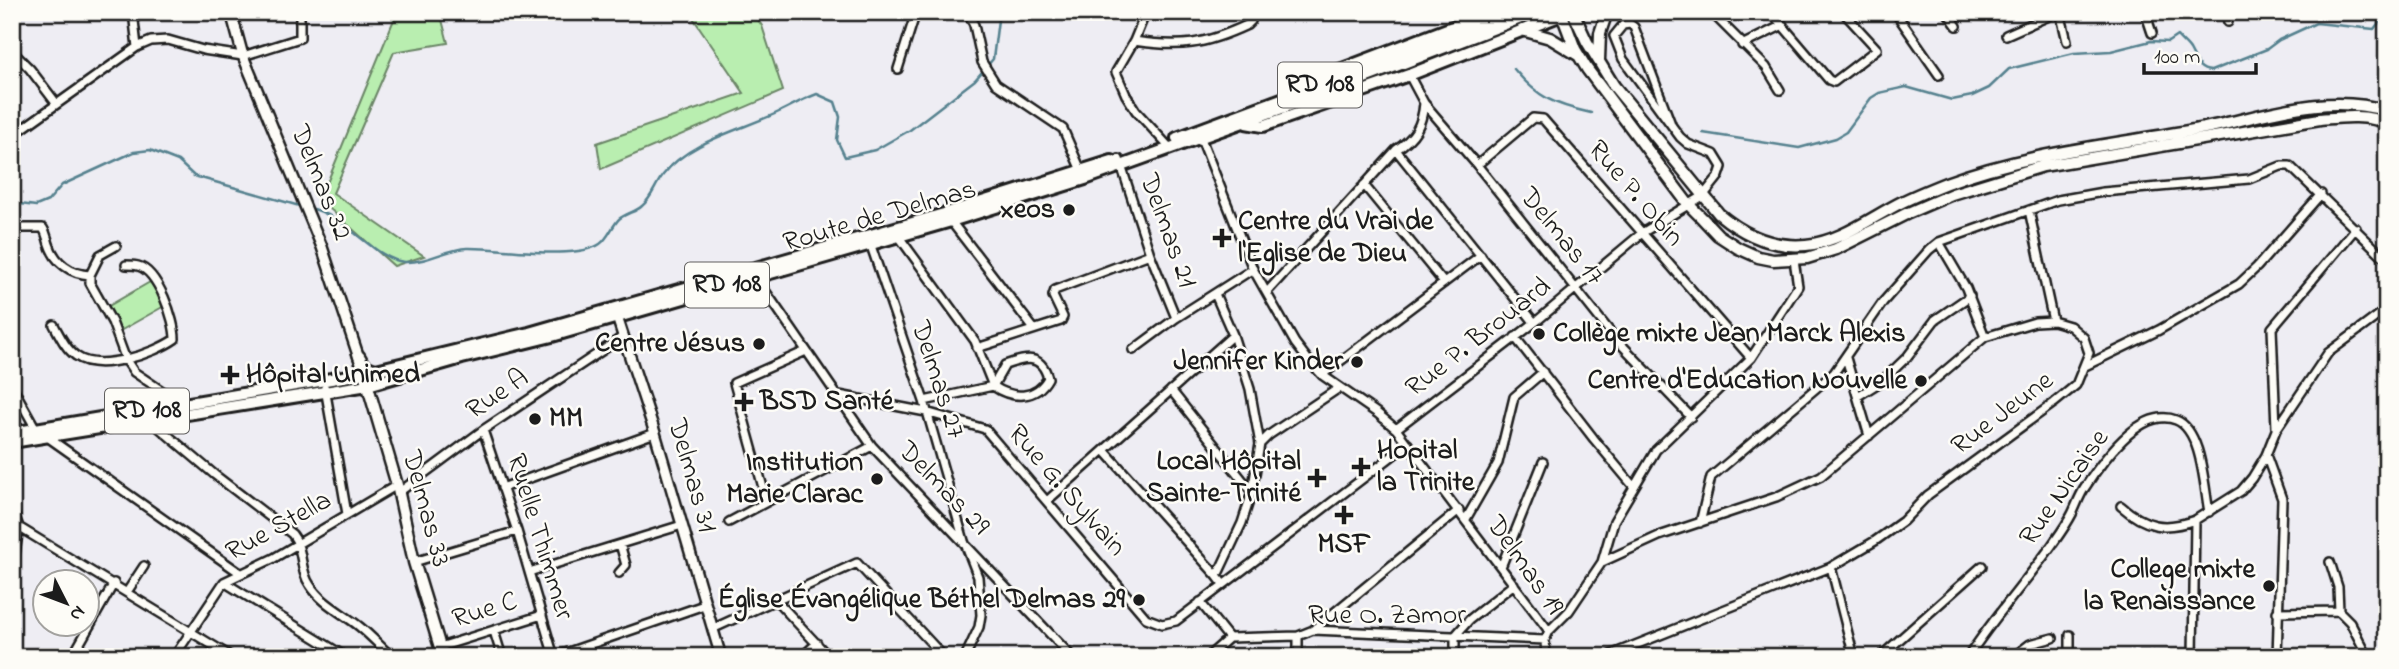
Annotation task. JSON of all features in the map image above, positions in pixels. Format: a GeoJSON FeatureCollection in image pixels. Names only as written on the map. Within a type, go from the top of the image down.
{"type":"FeatureCollection","features":[{"type":"Feature","properties":{"kind":"main road"},"geometry":{"type":"LineString","coordinates":[[1492,12],[1254,102],[1242,119],[1263,126],[1409,75],[1566,15]]}},
{"type":"Feature","properties":{"kind":"main road","name":"Route de Delmas"},"geometry":{"type":"LineString","coordinates":[[1402,60],[1514,12]]}},
{"type":"Feature","properties":{"kind":"main road","name":"Route de Delmas"},"geometry":{"type":"LineString","coordinates":[[12,442],[150,415],[325,386],[359,374],[616,313],[948,218],[1083,175],[1536,12]]}},
{"type":"Feature","properties":{"kind":"main road"},"geometry":{"type":"LineString","coordinates":[[1599,60],[1601,33],[1607,12]]}},
{"type":"Feature","properties":{"kind":"main road"},"geometry":{"type":"LineString","coordinates":[[1566,15],[1587,42],[1614,86],[1719,214],[1739,230],[1766,242],[1790,246],[1822,242],[1903,202],[1974,173],[2087,147],[2197,130],[2318,105],[2351,104],[2387,111]]}},
{"type":"Feature","properties":{"kind":"main road"},"geometry":{"type":"LineString","coordinates":[[1566,15],[1579,56],[1611,103],[1688,204],[1718,235],[1758,257],[1794,260],[1836,250],[1908,212],[1983,183],[2103,154],[2320,118],[2354,117],[2377,119],[2387,123]]}},
{"type":"Feature","properties":{"kind":"main road"},"geometry":{"type":"LineString","coordinates":[[1522,30],[1550,38],[1579,56]]}},
{"type":"Feature","properties":{"kind":"main road"},"geometry":{"type":"LineString","coordinates":[[2318,105],[2320,118]]}},
{"type":"Feature","properties":{"kind":"main road","name":"Route de Delmas"},"geometry":{"type":"LineString","coordinates":[[12,433],[150,415],[183,405],[325,386],[353,388],[552,336],[616,313]]}},
{"type":"Feature","properties":{"kind":"main road"},"geometry":{"type":"LineString","coordinates":[[359,356],[364,365],[376,370]]}},
{"type":"Feature","properties":{"kind":"main road"},"geometry":{"type":"LineString","coordinates":[[359,356],[359,374]]}},
{"type":"Feature","properties":{"kind":"main road","name":"Delmas 33"},"geometry":{"type":"LineString","coordinates":[[359,374],[368,385],[419,560],[441,652]]}},
{"type":"Feature","properties":{"kind":"main road"},"geometry":{"type":"LineString","coordinates":[[353,388],[364,392],[372,403]]}},
{"type":"Feature","properties":{"kind":"street"},"geometry":{"type":"LineString","coordinates":[[134,12],[137,47]]}},
{"type":"Feature","properties":{"kind":"street","name":"Delmas 32"},"geometry":{"type":"LineString","coordinates":[[231,12],[243,56],[330,269],[359,356]]}},
{"type":"Feature","properties":{"kind":"street"},"geometry":{"type":"LineString","coordinates":[[12,136],[137,47],[151,41],[168,40],[203,50],[243,56],[300,38],[300,12]]}},
{"type":"Feature","properties":{"kind":"street"},"geometry":{"type":"LineString","coordinates":[[898,69],[916,12]]}},
{"type":"Feature","properties":{"kind":"street"},"geometry":{"type":"LineString","coordinates":[[968,12],[974,24],[982,62],[996,84],[1063,129],[1083,175]]}},
{"type":"Feature","properties":{"kind":"street"},"geometry":{"type":"LineString","coordinates":[[1146,12],[1134,41],[1116,72],[1136,111],[1169,145]]}},
{"type":"Feature","properties":{"kind":"street"},"geometry":{"type":"LineString","coordinates":[[1134,41],[1160,46],[1185,46],[1205,42],[1247,25],[1251,21],[1252,12]]}},
{"type":"Feature","properties":{"kind":"street"},"geometry":{"type":"LineString","coordinates":[[1711,12],[1766,67],[1780,90]]}},
{"type":"Feature","properties":{"kind":"street"},"geometry":{"type":"LineString","coordinates":[[1771,12],[1831,81],[1836,81],[1877,49],[1843,12]]}},
{"type":"Feature","properties":{"kind":"street"},"geometry":{"type":"LineString","coordinates":[[1895,12],[1939,75]]}},
{"type":"Feature","properties":{"kind":"street"},"geometry":{"type":"LineString","coordinates":[[1947,12],[1957,26]]}},
{"type":"Feature","properties":{"kind":"street"},"geometry":{"type":"LineString","coordinates":[[2006,35],[2059,12],[2067,41]]}},
{"type":"Feature","properties":{"kind":"street"},"geometry":{"type":"LineString","coordinates":[[2146,12],[2151,33]]}},
{"type":"Feature","properties":{"kind":"street"},"geometry":{"type":"LineString","coordinates":[[2226,12],[2228,22]]}},
{"type":"Feature","properties":{"kind":"street"},"geometry":{"type":"LineString","coordinates":[[1671,124],[1634,27],[1630,24],[1623,25],[1614,36],[1619,54],[1680,137],[1688,144],[1714,154],[1718,159],[1721,167],[1719,176],[1703,196]]}},
{"type":"Feature","properties":{"kind":"street"},"geometry":{"type":"LineString","coordinates":[[1742,45],[1783,25]]}},
{"type":"Feature","properties":{"kind":"street"},"geometry":{"type":"LineString","coordinates":[[12,51],[56,103]]}},
{"type":"Feature","properties":{"kind":"street","name":"Delmas 17"},"geometry":{"type":"LineString","coordinates":[[1409,75],[1424,103],[1615,338],[1691,416]]}},
{"type":"Feature","properties":{"kind":"street"},"geometry":{"type":"LineString","coordinates":[[1267,292],[1396,150],[1410,139],[1422,121],[1424,103]]}},
{"type":"Feature","properties":{"kind":"street","name":"Rue P. Obin"},"geometry":{"type":"LineString","coordinates":[[1477,165],[1533,118],[1540,118],[1751,358]]}},
{"type":"Feature","properties":{"kind":"street","name":"Delmas 19"},"geometry":{"type":"LineString","coordinates":[[1199,134],[1253,269],[1295,343],[1322,375],[1377,413],[1396,429],[1408,444],[1549,631],[1545,640],[1546,657]]}},
{"type":"Feature","properties":{"kind":"street"},"geometry":{"type":"LineString","coordinates":[[1396,150],[1534,322]]}},
{"type":"Feature","properties":{"kind":"street","name":"Delmas 21"},"geometry":{"type":"LineString","coordinates":[[1120,162],[1150,254],[1176,318]]}},
{"type":"Feature","properties":{"kind":"street"},"geometry":{"type":"LineString","coordinates":[[1700,523],[1711,477],[1823,383],[1846,358],[1883,302],[1939,242],[2058,200],[2103,192],[2249,179],[2281,166],[2290,166],[2387,260]]}},
{"type":"Feature","properties":{"kind":"street"},"geometry":{"type":"LineString","coordinates":[[1364,185],[1444,283]]}},
{"type":"Feature","properties":{"kind":"street"},"geometry":{"type":"LineString","coordinates":[[2085,366],[2159,330],[2239,284],[2320,194]]}},
{"type":"Feature","properties":{"kind":"street","name":"Rue P. Brouard"},"geometry":{"type":"LineString","coordinates":[[1396,429],[1534,322],[1642,233],[1703,196]]}},
{"type":"Feature","properties":{"kind":"street"},"geometry":{"type":"LineString","coordinates":[[1602,562],[1659,536],[1776,497],[1821,476],[1985,337],[2035,322],[2053,321],[2029,210]]}},
{"type":"Feature","properties":{"kind":"street"},"geometry":{"type":"LineString","coordinates":[[948,218],[1034,329]]}},
{"type":"Feature","properties":{"kind":"street"},"geometry":{"type":"LineString","coordinates":[[12,228],[43,228],[61,263],[75,273],[90,275]]}},
{"type":"Feature","properties":{"kind":"street"},"geometry":{"type":"LineString","coordinates":[[2276,430],[2272,328],[2356,228]]}},
{"type":"Feature","properties":{"kind":"street"},"geometry":{"type":"LineString","coordinates":[[896,232],[975,341],[993,386],[1003,393],[1018,396],[1036,391],[1048,378],[1045,368],[1026,358],[1005,365],[993,386],[924,401]]}},
{"type":"Feature","properties":{"kind":"street","name":"Delmas 27"},"geometry":{"type":"LineString","coordinates":[[869,240],[924,401],[964,541],[978,577],[981,615],[979,627],[965,657]]}},
{"type":"Feature","properties":{"kind":"street"},"geometry":{"type":"LineString","coordinates":[[1939,242],[1970,296],[1985,337]]}},
{"type":"Feature","properties":{"kind":"street"},"geometry":{"type":"LineString","coordinates":[[116,246],[100,255],[90,275],[90,283],[134,372],[183,405]]}},
{"type":"Feature","properties":{"kind":"street"},"geometry":{"type":"LineString","coordinates":[[977,348],[1063,319],[1053,296],[1055,290],[1150,254]]}},
{"type":"Feature","properties":{"kind":"street"},"geometry":{"type":"LineString","coordinates":[[1322,375],[1482,255]]}},
{"type":"Feature","properties":{"kind":"street"},"geometry":{"type":"LineString","coordinates":[[1549,631],[1569,611],[1602,562],[1614,521],[1656,450],[1751,358],[1798,286],[1794,260]]}},
{"type":"Feature","properties":{"kind":"street"},"geometry":{"type":"LineString","coordinates":[[54,325],[66,347],[84,360],[126,360],[160,350],[176,339],[170,307],[149,273],[139,266],[126,265]]}},
{"type":"Feature","properties":{"kind":"street"},"geometry":{"type":"LineString","coordinates":[[1133,350],[1176,318],[1253,269]]}},
{"type":"Feature","properties":{"kind":"street","name":"Delmas 29"},"geometry":{"type":"LineString","coordinates":[[753,273],[872,446],[1072,657]]}},
{"type":"Feature","properties":{"kind":"street"},"geometry":{"type":"LineString","coordinates":[[1215,294],[1233,335],[1250,389],[1260,444],[1252,492],[1217,576]]}},
{"type":"Feature","properties":{"kind":"street"},"geometry":{"type":"LineString","coordinates":[[1858,396],[1882,380],[1907,357],[1935,320],[1970,296]]}},
{"type":"Feature","properties":{"kind":"street"},"geometry":{"type":"LineString","coordinates":[[2121,506],[2137,520],[2176,527],[2195,520],[2241,491],[2266,455],[2276,430],[2328,353],[2387,309]]}},
{"type":"Feature","properties":{"kind":"street","name":"Delmas 31"},"geometry":{"type":"LineString","coordinates":[[616,313],[655,433],[721,657]]}},
{"type":"Feature","properties":{"kind":"street","name":"Rue Jeune"},"geometry":{"type":"LineString","coordinates":[[1605,657],[1831,567],[1903,521],[1927,495],[2076,384],[2089,353],[2084,338],[2070,326],[2053,321]]}},
{"type":"Feature","properties":{"kind":"street"},"geometry":{"type":"LineString","coordinates":[[1048,500],[1233,335]]}},
{"type":"Feature","properties":{"kind":"street","name":"Rue A"},"geometry":{"type":"LineString","coordinates":[[397,489],[624,336]]}},
{"type":"Feature","properties":{"kind":"street"},"geometry":{"type":"LineString","coordinates":[[1515,337],[1634,487]]}},
{"type":"Feature","properties":{"kind":"street"},"geometry":{"type":"LineString","coordinates":[[767,502],[734,383],[806,351]]}},
{"type":"Feature","properties":{"kind":"street"},"geometry":{"type":"LineString","coordinates":[[1846,358],[1869,436]]}},
{"type":"Feature","properties":{"kind":"street"},"geometry":{"type":"LineString","coordinates":[[1466,519],[1498,463],[1514,397],[1543,372]]}},
{"type":"Feature","properties":{"kind":"street"},"geometry":{"type":"LineString","coordinates":[[12,386],[36,429],[240,573]]}},
{"type":"Feature","properties":{"kind":"street"},"geometry":{"type":"LineString","coordinates":[[325,386],[347,514]]}},
{"type":"Feature","properties":{"kind":"street"},"geometry":{"type":"LineString","coordinates":[[1260,444],[1269,435],[1339,388]]}},
{"type":"Feature","properties":{"kind":"street"},"geometry":{"type":"LineString","coordinates":[[1171,390],[1252,492]]}},
{"type":"Feature","properties":{"kind":"street","name":"Rue G. Sylvain"},"geometry":{"type":"LineString","coordinates":[[839,395],[926,412],[985,429],[1146,618],[1162,624],[1176,621],[1200,602]]}},
{"type":"Feature","properties":{"kind":"street"},"geometry":{"type":"LineString","coordinates":[[150,415],[215,475],[292,534],[298,544],[304,575],[312,588],[331,606],[360,626],[392,657]]}},
{"type":"Feature","properties":{"kind":"street","name":"Rue Nicaise"},"geometry":{"type":"LineString","coordinates":[[1968,657],[1989,625],[2052,545],[2071,516],[2082,491],[2115,447],[2134,429],[2151,420],[2164,418],[2177,420],[2186,428],[2200,452],[2209,512]]}},
{"type":"Feature","properties":{"kind":"street","name":"Ruelle Thimmer"},"geometry":{"type":"LineString","coordinates":[[483,430],[517,531],[554,657]]}},
{"type":"Feature","properties":{"kind":"street"},"geometry":{"type":"LineString","coordinates":[[502,488],[655,433]]}},
{"type":"Feature","properties":{"kind":"street"},"geometry":{"type":"LineString","coordinates":[[1213,657],[1212,653],[1229,638],[1200,602],[1408,444]]}},
{"type":"Feature","properties":{"kind":"street"},"geometry":{"type":"LineString","coordinates":[[729,522],[872,446]]}},
{"type":"Feature","properties":{"kind":"street"},"geometry":{"type":"LineString","coordinates":[[1104,450],[1223,584]]}},
{"type":"Feature","properties":{"kind":"street"},"geometry":{"type":"LineString","coordinates":[[2266,455],[2282,499],[2277,657]]}},
{"type":"Feature","properties":{"kind":"street"},"geometry":{"type":"LineString","coordinates":[[1501,567],[1543,461]]}},
{"type":"Feature","properties":{"kind":"street","name":"Rue Stella"},"geometry":{"type":"LineString","coordinates":[[174,657],[224,582],[274,558],[347,514],[397,489]]}},
{"type":"Feature","properties":{"kind":"street"},"geometry":{"type":"LineString","coordinates":[[12,509],[16,525],[12,575]]}},
{"type":"Feature","properties":{"kind":"street"},"geometry":{"type":"LineString","coordinates":[[1313,630],[1459,510]]}},
{"type":"Feature","properties":{"kind":"street"},"geometry":{"type":"LineString","coordinates":[[2140,657],[2193,656],[2195,520]]}},
{"type":"Feature","properties":{"kind":"street"},"geometry":{"type":"LineString","coordinates":[[16,525],[232,657]]}},
{"type":"Feature","properties":{"kind":"street"},"geometry":{"type":"LineString","coordinates":[[529,572],[682,525]]}},
{"type":"Feature","properties":{"kind":"street"},"geometry":{"type":"LineString","coordinates":[[419,560],[517,531]]}},
{"type":"Feature","properties":{"kind":"street"},"geometry":{"type":"LineString","coordinates":[[619,573],[626,565],[620,544]]}},
{"type":"Feature","properties":{"kind":"street"},"geometry":{"type":"LineString","coordinates":[[2330,562],[2338,587],[2339,611],[2350,622],[2368,657]]}},
{"type":"Feature","properties":{"kind":"street"},"geometry":{"type":"LineString","coordinates":[[712,629],[857,563],[944,657]]}},
{"type":"Feature","properties":{"kind":"street"},"geometry":{"type":"LineString","coordinates":[[127,592],[144,566]]}},
{"type":"Feature","properties":{"kind":"street"},"geometry":{"type":"LineString","coordinates":[[1880,657],[1982,566]]}},
{"type":"Feature","properties":{"kind":"street"},"geometry":{"type":"LineString","coordinates":[[1831,567],[1852,656]]}},
{"type":"Feature","properties":{"kind":"street"},"geometry":{"type":"LineString","coordinates":[[224,582],[346,657]]}},
{"type":"Feature","properties":{"kind":"street"},"geometry":{"type":"LineString","coordinates":[[72,657],[114,583]]}},
{"type":"Feature","properties":{"kind":"street"},"geometry":{"type":"LineString","coordinates":[[1455,657],[1455,636],[1469,620],[1514,584]]}},
{"type":"Feature","properties":{"kind":"street"},"geometry":{"type":"LineString","coordinates":[[775,599],[829,657]]}},
{"type":"Feature","properties":{"kind":"street"},"geometry":{"type":"LineString","coordinates":[[554,657],[704,605]]}},
{"type":"Feature","properties":{"kind":"street"},"geometry":{"type":"LineString","coordinates":[[2277,612],[2339,611]]}},
{"type":"Feature","properties":{"kind":"street","name":"Rue C"},"geometry":{"type":"LineString","coordinates":[[441,652],[542,615]]}},
{"type":"Feature","properties":{"kind":"street","name":"Rue O. Zamor"},"geometry":{"type":"LineString","coordinates":[[1229,638],[1298,636],[1313,630],[1545,640]]}},
{"type":"Feature","properties":{"kind":"street"},"geometry":{"type":"LineString","coordinates":[[494,631],[502,657]]}},
{"type":"Feature","properties":{"kind":"street"},"geometry":{"type":"LineString","coordinates":[[2070,635],[2070,657]]}},
{"type":"Feature","properties":{"kind":"street"},"geometry":{"type":"LineString","coordinates":[[1298,636],[1298,657]]}},
{"type":"Feature","properties":{"kind":"street"},"geometry":{"type":"LineString","coordinates":[[2013,657],[2030,645],[2053,638]]}},
{"type":"Feature","properties":{"kind":"street"},"geometry":{"type":"LineString","coordinates":[[802,657],[817,643]]}},
{"type":"Feature","properties":{"kind":"street"},"geometry":{"type":"LineString","coordinates":[[373,657],[385,651]]}},
{"type":"Feature","properties":{"kind":"green space"},"geometry":{"type":"Polygon","coordinates":[[[397,12],[440,12],[448,43],[394,52],[333,193],[424,256],[394,266],[320,200],[397,12]]]}},
{"type":"Feature","properties":{"kind":"green space"},"geometry":{"type":"Polygon","coordinates":[[[689,12],[753,12],[762,26],[783,91],[601,169],[597,143],[744,93],[689,12]]]}},
{"type":"Feature","properties":{"kind":"green space"},"geometry":{"type":"Polygon","coordinates":[[[150,282],[166,305],[120,331],[107,307],[150,282]]]}},
{"type":"Feature","properties":{"kind":"waterway"},"geometry":{"type":"LineString","coordinates":[[309,208],[336,219],[383,254],[405,262],[467,248],[555,252],[588,249],[603,242],[619,219],[645,203],[663,175],[687,153],[817,94],[835,102],[840,117],[837,140],[845,157],[875,150],[910,130],[975,80],[993,59],[999,12]]}},
{"type":"Feature","properties":{"kind":"waterway"},"geometry":{"type":"LineString","coordinates":[[1703,133],[1799,148],[1836,138],[1846,132],[1871,98],[1879,93],[1906,87],[1952,100],[1972,96],[1989,88],[2009,69],[2074,53],[2111,51],[2151,41],[2168,42],[2177,36],[2189,48],[2200,67],[2211,71],[2267,49],[2279,40],[2316,23],[2374,29],[2387,12]]}},
{"type":"Feature","properties":{"kind":"waterway"},"geometry":{"type":"LineString","coordinates":[[1514,69],[1539,94],[1567,107],[1591,113]]}},
{"type":"Feature","properties":{"kind":"waterway"},"geometry":{"type":"LineString","coordinates":[[12,203],[36,206],[48,201],[62,185],[134,152],[150,150],[178,161],[194,176],[303,207]]}},
{"type":"Feature","properties":{"kind":"place","name":"xeos"},"geometry":{"type":"Point","coordinates":[1069,210]}},
{"type":"Feature","properties":{"kind":"place","name":"Centre du Vrai de l'Eglise de Dieu"},"geometry":{"type":"Point","coordinates":[1222,238]}},
{"type":"Feature","properties":{"kind":"place","name":"Collège mixte Jean Marck Alexis"},"geometry":{"type":"Point","coordinates":[1539,334]}},
{"type":"Feature","properties":{"kind":"place","name":"Centre Jésus"},"geometry":{"type":"Point","coordinates":[759,344]}},
{"type":"Feature","properties":{"kind":"place","name":"Jennifer Kinder"},"geometry":{"type":"Point","coordinates":[1357,362]}},
{"type":"Feature","properties":{"kind":"place","name":"Hôpital Unimed"},"geometry":{"type":"Point","coordinates":[230,375]}},
{"type":"Feature","properties":{"kind":"place","name":"Centre d'Education Nouvelle"},"geometry":{"type":"Point","coordinates":[1921,381]}},
{"type":"Feature","properties":{"kind":"place","name":"BSD Santé"},"geometry":{"type":"Point","coordinates":[744,402]}},
{"type":"Feature","properties":{"kind":"place","name":"MM"},"geometry":{"type":"Point","coordinates":[535,419]}},
{"type":"Feature","properties":{"kind":"place","name":"Hopital la Trinite"},"geometry":{"type":"Point","coordinates":[1361,467]}},
{"type":"Feature","properties":{"kind":"place","name":"Local Hôpital Sainte-Trinité"},"geometry":{"type":"Point","coordinates":[1317,478]}},
{"type":"Feature","properties":{"kind":"place","name":"Institution Marie Clarac"},"geometry":{"type":"Point","coordinates":[877,479]}},
{"type":"Feature","properties":{"kind":"place","name":"MSF"},"geometry":{"type":"Point","coordinates":[1344,515]}},
{"type":"Feature","properties":{"kind":"place","name":"College mixte la Renaissance"},"geometry":{"type":"Point","coordinates":[2269,586]}},
{"type":"Feature","properties":{"kind":"place","name":"Église Évangélique Béthel Delmas 29"},"geometry":{"type":"Point","coordinates":[1139,600]}}]}
